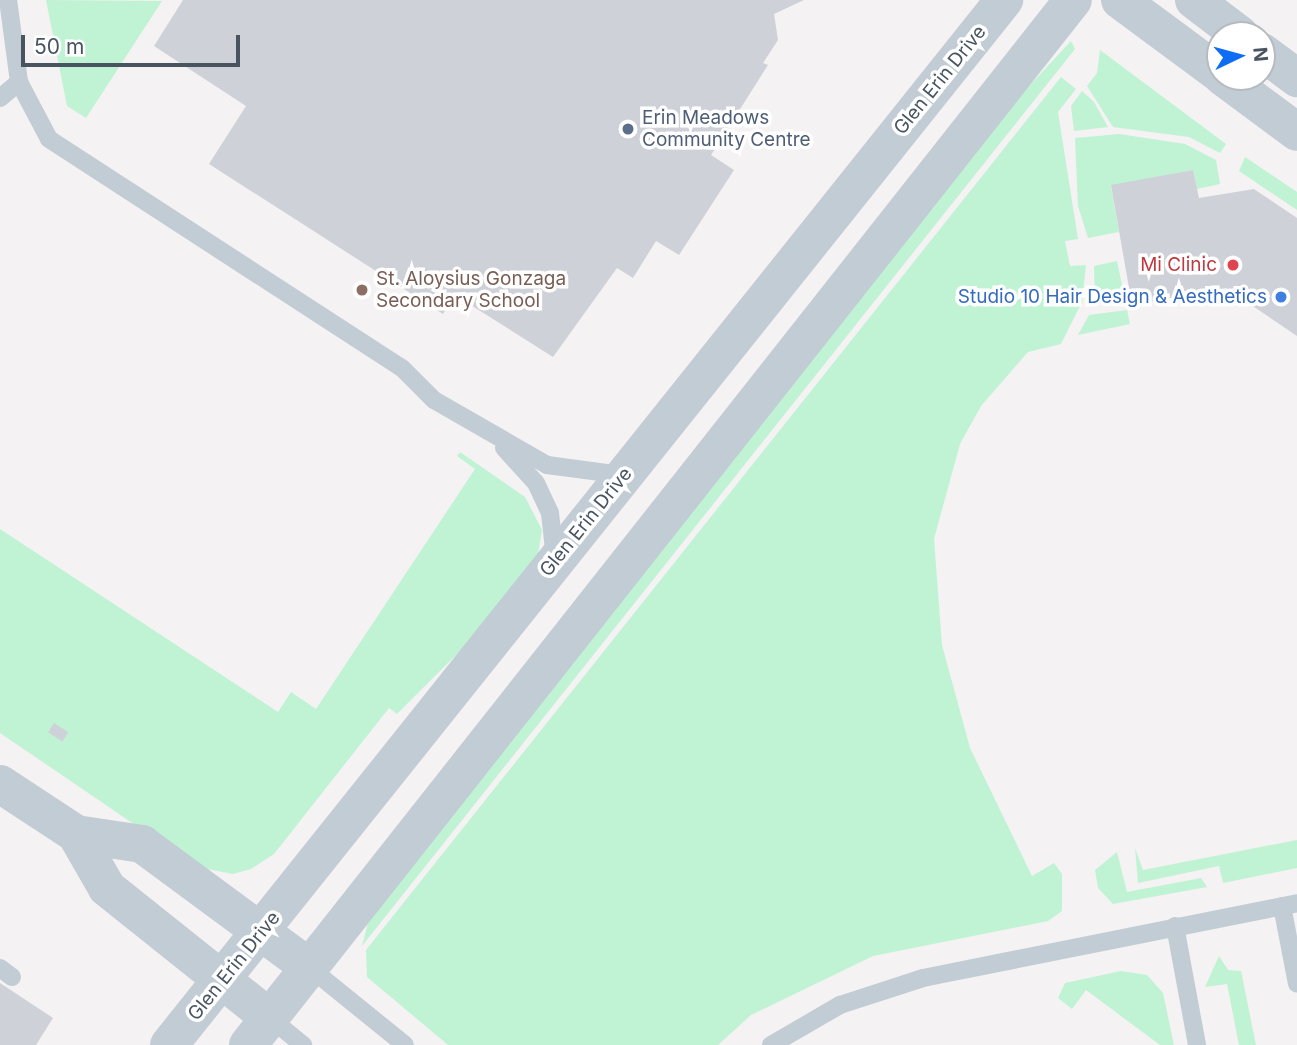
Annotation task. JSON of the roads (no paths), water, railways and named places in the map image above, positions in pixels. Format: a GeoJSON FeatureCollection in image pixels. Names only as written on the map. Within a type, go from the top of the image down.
{"type":"FeatureCollection","features":[{"type":"Feature","properties":{"kind":"street","name":"Glen Erin Drive"},"geometry":{"type":"LineString","coordinates":[[169,1045],[223,981],[555,560],[1004,0]]}},
{"type":"Feature","properties":{"kind":"street"},"geometry":{"type":"LineString","coordinates":[[76,834],[107,888],[223,981],[259,1031],[1073,0]]}},
{"type":"Feature","properties":{"kind":"street"},"geometry":{"type":"LineString","coordinates":[[1120,0],[1206,64]]}},
{"type":"Feature","properties":{"kind":"street"},"geometry":{"type":"LineString","coordinates":[[1194,0],[1222,21]]}},
{"type":"Feature","properties":{"kind":"street"},"geometry":{"type":"LineString","coordinates":[[1276,62],[1297,78]]}},
{"type":"Feature","properties":{"kind":"street"},"geometry":{"type":"LineString","coordinates":[[1242,91],[1297,132]]}},
{"type":"Feature","properties":{"kind":"street"},"geometry":{"type":"LineString","coordinates":[[0,785],[76,834],[142,845],[310,968]]}},
{"type":"Feature","properties":{"kind":"lane"},"geometry":{"type":"LineString","coordinates":[[8,0],[19,82],[49,139],[402,368],[434,400],[497,440],[547,464],[624,475]]}},
{"type":"Feature","properties":{"kind":"lane"},"geometry":{"type":"LineString","coordinates":[[0,98],[19,82]]}},
{"type":"Feature","properties":{"kind":"lane"},"geometry":{"type":"LineString","coordinates":[[497,440],[536,482],[550,513],[555,560]]}},
{"type":"Feature","properties":{"kind":"lane"},"geometry":{"type":"LineString","coordinates":[[771,1045],[875,991],[1289,904],[1297,985]]}},
{"type":"Feature","properties":{"kind":"lane"},"geometry":{"type":"LineString","coordinates":[[1175,926],[1197,1045]]}},
{"type":"Feature","properties":{"kind":"lane"},"geometry":{"type":"LineString","coordinates":[[310,968],[405,1045]]}},
{"type":"Feature","properties":{"kind":"lane"},"geometry":{"type":"LineString","coordinates":[[259,1031],[303,1045]]}},
{"type":"Feature","properties":{"kind":"place","name":"Erin Meadows Community Centre"},"geometry":{"type":"Point","coordinates":[628,129]}},
{"type":"Feature","properties":{"kind":"place","name":"Mi Clinic"},"geometry":{"type":"Point","coordinates":[1233,265]}},
{"type":"Feature","properties":{"kind":"place","name":"St. Aloysius Gonzaga Secondary School"},"geometry":{"type":"Point","coordinates":[362,290]}},
{"type":"Feature","properties":{"kind":"place","name":"Studio 10 Hair Design & Aesthetics"},"geometry":{"type":"Point","coordinates":[1281,297]}}]}
